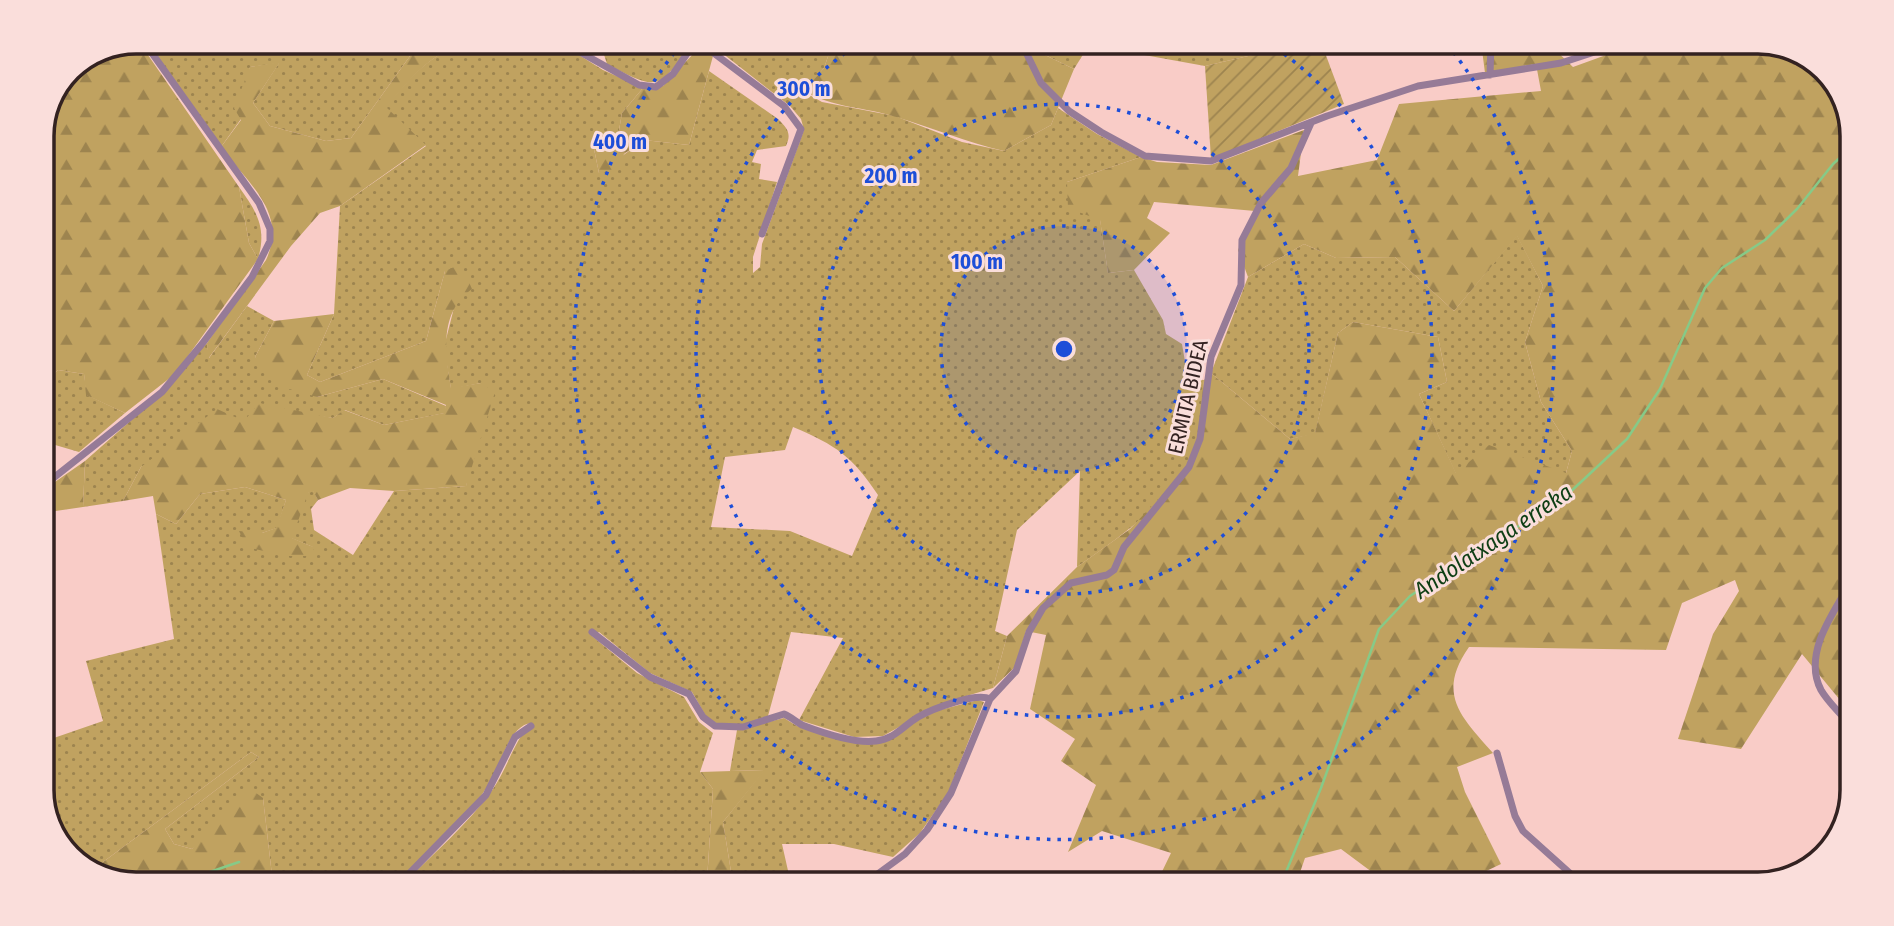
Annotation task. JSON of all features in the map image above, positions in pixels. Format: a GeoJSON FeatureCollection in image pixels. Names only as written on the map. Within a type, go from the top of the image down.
{"type":"FeatureCollection","features":[{"type":"Feature","properties":{"kind":"street"},"geometry":{"type":"LineString","coordinates":[[54,478],[162,392],[252,276],[270,242],[270,229],[259,203],[153,54]]}},
{"type":"Feature","properties":{"kind":"street"},"geometry":{"type":"LineString","coordinates":[[583,54],[639,85],[656,87],[673,75],[688,54]]}},
{"type":"Feature","properties":{"kind":"street"},"geometry":{"type":"LineString","coordinates":[[713,54],[784,106],[801,129],[762,234]]}},
{"type":"Feature","properties":{"kind":"street"},"geometry":{"type":"LineString","coordinates":[[1027,54],[1041,83],[1055,98],[1101,132],[1145,156],[1211,161],[1349,108],[1418,86],[1561,63],[1588,54]]}},
{"type":"Feature","properties":{"kind":"street"},"geometry":{"type":"LineString","coordinates":[[1490,75],[1491,54]]}},
{"type":"Feature","properties":{"kind":"street","name":"ERMITA BIDEA"},"geometry":{"type":"LineString","coordinates":[[990,699],[1016,671],[1028,632],[1042,608],[1071,583],[1107,575],[1114,570],[1124,547],[1189,467],[1200,439],[1211,357],[1241,285],[1240,249],[1245,229],[1261,203],[1291,167],[1311,124]]}},
{"type":"Feature","properties":{"kind":"street"},"geometry":{"type":"LineString","coordinates":[[1840,603],[1821,640],[1815,663],[1823,693],[1840,714]]}},
{"type":"Feature","properties":{"kind":"street"},"geometry":{"type":"LineString","coordinates":[[592,632],[644,672],[690,694],[703,717],[722,728],[743,727],[784,714],[811,728],[854,740],[878,741],[898,734],[914,720],[939,708],[979,696],[990,699],[951,793],[927,830],[905,854],[880,872]]}},
{"type":"Feature","properties":{"kind":"street"},"geometry":{"type":"LineString","coordinates":[[411,872],[486,795],[515,737],[531,726]]}},
{"type":"Feature","properties":{"kind":"street"},"geometry":{"type":"LineString","coordinates":[[1497,753],[1515,816],[1523,831],[1569,872]]}},
{"type":"Feature","properties":{"kind":"green space"},"geometry":{"type":"Polygon","coordinates":[[[147,54],[239,187],[249,243],[258,259],[175,374],[125,413],[86,395],[84,374],[58,370],[54,374],[54,131],[57,115],[71,86],[95,65],[125,55],[147,54]]]}},
{"type":"Feature","properties":{"kind":"green space"},"geometry":{"type":"Polygon","coordinates":[[[155,54],[410,54],[351,138],[326,141],[270,126],[253,103],[279,63],[250,67],[241,119],[221,147],[155,54]]]}},
{"type":"Feature","properties":{"kind":"green space"},"geometry":{"type":"Polygon","coordinates":[[[442,54],[577,54],[603,70],[643,88],[622,113],[618,136],[593,144],[599,173],[644,140],[689,145],[709,71],[778,119],[788,131],[786,146],[757,150],[752,162],[761,164],[759,179],[777,182],[753,257],[753,273],[760,267],[762,244],[804,130],[801,119],[790,106],[723,54],[829,54],[824,68],[804,92],[822,102],[895,116],[962,142],[1004,151],[1051,125],[1058,108],[1097,134],[1141,157],[1067,182],[1100,219],[1108,273],[1134,270],[1163,320],[1166,334],[1182,344],[1188,379],[1204,380],[1198,437],[1188,464],[1176,482],[1146,514],[1077,567],[1080,471],[1017,530],[995,631],[1007,636],[993,688],[940,704],[883,736],[854,737],[799,720],[843,638],[791,632],[768,716],[741,725],[718,724],[707,718],[692,692],[650,673],[599,632],[592,636],[637,673],[684,697],[699,722],[713,733],[700,772],[713,789],[708,872],[415,872],[483,802],[531,723],[523,726],[512,738],[492,779],[472,807],[409,872],[272,872],[263,798],[192,849],[174,844],[165,829],[259,757],[251,752],[100,863],[75,844],[59,816],[54,795],[54,738],[103,721],[86,661],[174,639],[156,514],[176,524],[200,494],[245,487],[286,500],[277,528],[262,533],[313,547],[291,538],[307,493],[313,490],[318,500],[311,509],[314,530],[353,555],[394,491],[466,486],[481,383],[451,389],[444,347],[456,300],[445,271],[426,341],[320,382],[307,375],[334,314],[340,206],[426,146],[385,107],[423,66],[442,54]],[[793,427],[785,450],[725,457],[711,527],[790,531],[852,556],[878,495],[860,471],[832,446],[793,427]]]}},
{"type":"Feature","properties":{"kind":"green space"},"geometry":{"type":"Polygon","coordinates":[[[442,54],[424,66],[386,107],[426,145],[340,206],[320,213],[291,246],[208,359],[207,343],[266,260],[271,243],[272,227],[262,199],[221,147],[241,120],[234,108],[250,67],[280,62],[253,103],[270,126],[326,141],[351,138],[410,56],[442,54]]]}},
{"type":"Feature","properties":{"kind":"green space"},"geometry":{"type":"Polygon","coordinates":[[[604,54],[683,54],[672,70],[657,82],[638,79],[607,64],[604,54]]]}},
{"type":"Feature","properties":{"kind":"green space"},"geometry":{"type":"Polygon","coordinates":[[[693,54],[713,56],[689,145],[644,140],[624,154],[619,170],[599,173],[593,144],[618,136],[622,113],[643,88],[663,86],[693,54]]]}},
{"type":"Feature","properties":{"kind":"green space"},"geometry":{"type":"Polygon","coordinates":[[[829,54],[1025,54],[1045,55],[1074,69],[1051,125],[1004,151],[896,117],[826,101],[804,91],[824,68],[829,54]]]}},
{"type":"Feature","properties":{"kind":"green space"},"geometry":{"type":"Polygon","coordinates":[[[1083,54],[1074,69],[1045,55],[1031,55],[1083,54]]]}},
{"type":"Feature","properties":{"kind":"green space"},"geometry":{"type":"Polygon","coordinates":[[[1139,54],[1256,54],[1205,66],[1139,54]]]}},
{"type":"Feature","properties":{"kind":"green space"},"geometry":{"type":"Polygon","coordinates":[[[1256,54],[1325,54],[1344,104],[1211,159],[1205,66],[1256,54]]]}},
{"type":"Feature","properties":{"kind":"green space"},"geometry":{"type":"Polygon","coordinates":[[[1483,54],[1559,54],[1573,67],[1609,54],[1758,54],[1794,63],[1812,75],[1826,91],[1835,110],[1840,131],[1840,700],[1802,654],[1741,749],[1678,739],[1713,634],[1739,591],[1735,580],[1682,603],[1666,650],[1469,647],[1454,678],[1454,692],[1463,716],[1493,753],[1457,767],[1465,792],[1501,864],[1484,872],[1372,872],[1341,849],[1305,858],[1300,872],[1162,872],[1171,853],[1102,831],[1068,852],[1096,785],[1061,761],[1075,739],[1030,709],[1046,635],[1026,631],[1015,667],[993,688],[1007,636],[1077,567],[1130,529],[1180,476],[1196,444],[1204,380],[1211,373],[1290,439],[1315,433],[1338,333],[1353,322],[1438,337],[1447,382],[1419,394],[1456,473],[1489,445],[1566,473],[1572,451],[1541,402],[1525,342],[1543,286],[1517,236],[1454,311],[1395,257],[1336,258],[1304,244],[1248,277],[1238,250],[1255,211],[1154,202],[1147,218],[1170,233],[1134,270],[1108,273],[1100,220],[1068,208],[1067,182],[1141,157],[1157,162],[1211,165],[1304,130],[1298,176],[1377,160],[1399,104],[1541,91],[1536,64],[1485,73],[1483,54]]]}},
{"type":"Feature","properties":{"kind":"green space"},"geometry":{"type":"Polygon","coordinates":[[[239,187],[259,221],[261,248],[258,259],[249,243],[239,187]]]}},
{"type":"Feature","properties":{"kind":"green space"},"geometry":{"type":"Polygon","coordinates":[[[1517,235],[1543,286],[1525,342],[1541,402],[1572,451],[1566,473],[1456,474],[1419,394],[1447,382],[1438,337],[1353,322],[1338,333],[1315,434],[1290,439],[1211,373],[1248,277],[1304,244],[1336,258],[1395,257],[1454,311],[1517,235]]]}},
{"type":"Feature","properties":{"kind":"green space"},"geometry":{"type":"Polygon","coordinates":[[[461,264],[472,289],[461,298],[449,321],[446,347],[451,388],[481,383],[495,392],[466,486],[394,491],[350,488],[318,500],[313,491],[308,493],[292,538],[313,547],[313,556],[285,556],[247,547],[239,531],[262,533],[276,528],[286,500],[245,487],[200,494],[176,524],[156,514],[153,496],[123,501],[141,467],[217,409],[244,421],[259,403],[333,418],[344,410],[384,425],[444,413],[446,405],[383,379],[317,397],[279,386],[255,357],[274,321],[334,314],[307,375],[320,382],[426,341],[445,271],[461,264]]]}},
{"type":"Feature","properties":{"kind":"green space"},"geometry":{"type":"Polygon","coordinates":[[[247,306],[274,321],[255,357],[317,397],[383,379],[446,406],[445,413],[384,425],[345,410],[333,418],[297,413],[244,422],[141,467],[123,501],[83,507],[85,461],[136,416],[207,343],[209,358],[247,306]]]}},
{"type":"Feature","properties":{"kind":"green space"},"geometry":{"type":"Polygon","coordinates":[[[58,370],[84,374],[87,395],[125,413],[79,452],[54,445],[54,374],[58,370]]]}},
{"type":"Feature","properties":{"kind":"green space"},"geometry":{"type":"Polygon","coordinates":[[[85,461],[83,507],[54,511],[54,483],[85,461]]]}},
{"type":"Feature","properties":{"kind":"green space"},"geometry":{"type":"Polygon","coordinates":[[[978,700],[984,702],[948,793],[920,833],[893,857],[834,844],[782,844],[788,872],[731,872],[723,822],[764,770],[730,771],[737,730],[784,718],[797,726],[871,744],[936,711],[978,700]]]}},
{"type":"Feature","properties":{"kind":"green space"},"geometry":{"type":"Polygon","coordinates":[[[251,752],[259,757],[165,829],[174,844],[192,849],[248,787],[263,798],[272,872],[136,872],[101,863],[251,752]]]}},
{"type":"Feature","properties":{"kind":"green space"},"geometry":{"type":"Polygon","coordinates":[[[765,770],[723,822],[731,872],[708,872],[713,789],[700,772],[765,770]]]}},
{"type":"Feature","properties":{"kind":"waterway","name":"Andolatxaga erreka"},"geometry":{"type":"LineString","coordinates":[[1286,872],[1321,788],[1379,629],[1410,596],[1567,495],[1627,439],[1660,389],[1705,288],[1722,268],[1765,240],[1797,209],[1840,158]]}},
{"type":"Feature","properties":{"kind":"waterway"},"geometry":{"type":"LineString","coordinates":[[210,872],[239,862]]}}]}
